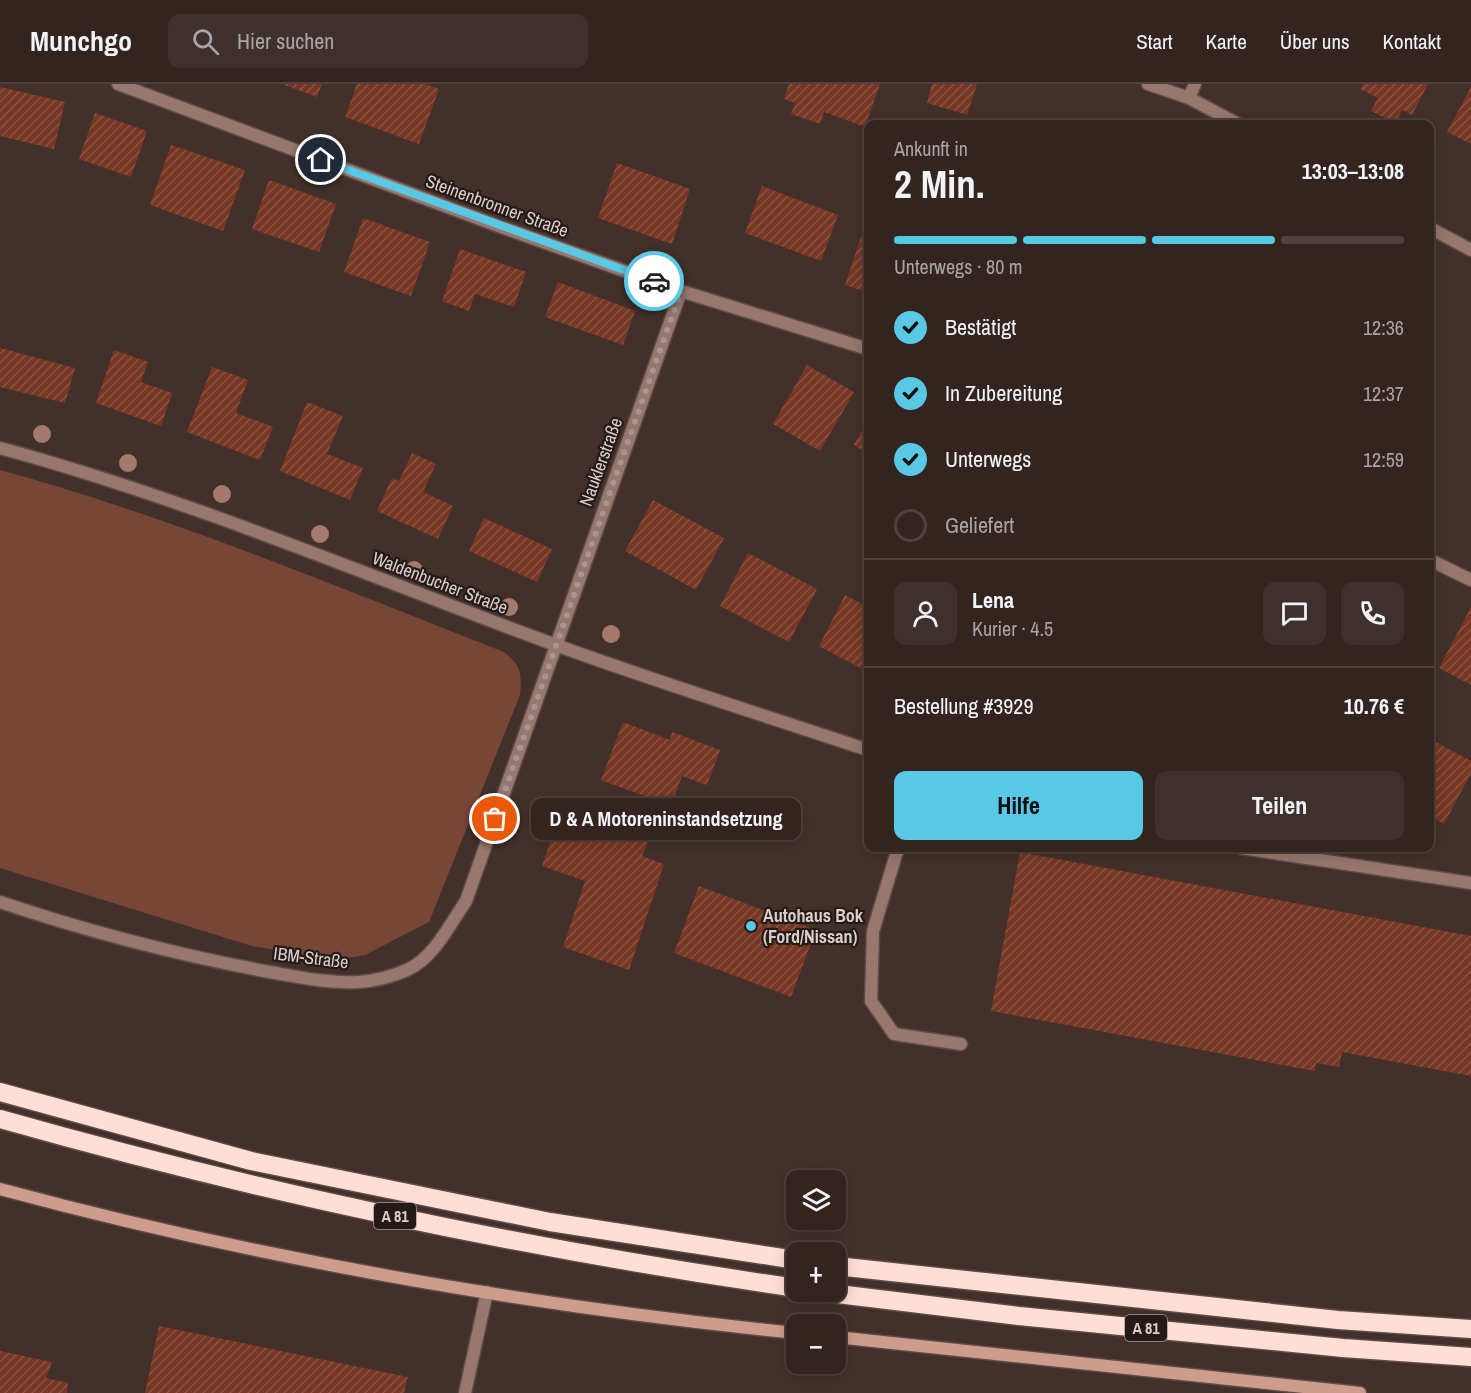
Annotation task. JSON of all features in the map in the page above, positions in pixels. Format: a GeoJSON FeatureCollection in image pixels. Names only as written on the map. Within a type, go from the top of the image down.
{"type":"FeatureCollection","features":[{"type":"Feature","properties":{"kind":"highway","name":"A 81"},"geometry":{"type":"LineString","coordinates":[[0,1092],[251,1161],[550,1222],[786,1258]]}},
{"type":"Feature","properties":{"kind":"highway","name":"A 81"},"geometry":{"type":"LineString","coordinates":[[0,1119],[254,1186],[476,1234],[699,1274],[786,1287]]}},
{"type":"Feature","properties":{"kind":"highway","name":"A 81"},"geometry":{"type":"LineString","coordinates":[[846,1267],[1338,1320],[1471,1329]]}},
{"type":"Feature","properties":{"kind":"highway","name":"A 81"},"geometry":{"type":"LineString","coordinates":[[846,1295],[1019,1316],[1285,1343],[1471,1357]]}},
{"type":"Feature","properties":{"kind":"street","name":"Steinenbronner Straße"},"geometry":{"type":"LineString","coordinates":[[118,84],[501,227],[681,291],[864,348]]}},
{"type":"Feature","properties":{"kind":"street"},"geometry":{"type":"LineString","coordinates":[[1148,84],[1189,98],[1230,120]]}},
{"type":"Feature","properties":{"kind":"street"},"geometry":{"type":"LineString","coordinates":[[1189,98],[1195,84]]}},
{"type":"Feature","properties":{"kind":"street"},"geometry":{"type":"LineString","coordinates":[[1434,230],[1471,250]]}},
{"type":"Feature","properties":{"kind":"street","name":"Nauklerstraße"},"geometry":{"type":"LineString","coordinates":[[556,645],[681,291]]}},
{"type":"Feature","properties":{"kind":"street","name":"Waldenbucher Straße"},"geometry":{"type":"LineString","coordinates":[[0,447],[51,461],[189,508],[556,645],[864,749]]}},
{"type":"Feature","properties":{"kind":"street"},"geometry":{"type":"LineString","coordinates":[[1434,562],[1471,580]]}},
{"type":"Feature","properties":{"kind":"street","name":"IBM-Straße"},"geometry":{"type":"LineString","coordinates":[[0,902],[48,918],[213,961],[315,980],[359,982],[409,970],[427,956],[466,902],[556,645]]}},
{"type":"Feature","properties":{"kind":"street"},"geometry":{"type":"LineString","coordinates":[[897,852],[873,931],[871,1001],[894,1034],[962,1044]]}},
{"type":"Feature","properties":{"kind":"street"},"geometry":{"type":"LineString","coordinates":[[1267,852],[1471,883]]}},
{"type":"Feature","properties":{"kind":"street"},"geometry":{"type":"LineString","coordinates":[[0,1189],[236,1244],[487,1292],[684,1321],[786,1332]]}},
{"type":"Feature","properties":{"kind":"street"},"geometry":{"type":"LineString","coordinates":[[465,1393],[487,1292]]}},
{"type":"Feature","properties":{"kind":"street"},"geometry":{"type":"LineString","coordinates":[[846,1338],[1360,1393]]}},
{"type":"Feature","properties":{"kind":"shaded area"},"geometry":{"type":"Polygon","coordinates":[[[0,470],[128,509],[254,554],[504,652],[514,661],[521,681],[520,695],[429,922],[365,955],[336,960],[252,946],[0,868],[0,470]]]}},
{"type":"Feature","properties":{"kind":"building"},"geometry":{"type":"Polygon","coordinates":[[[282,84],[322,84],[317,97],[282,84]]]}},
{"type":"Feature","properties":{"kind":"building"},"geometry":{"type":"Polygon","coordinates":[[[357,84],[425,84],[439,89],[419,144],[345,117],[357,84]]]}},
{"type":"Feature","properties":{"kind":"building"},"geometry":{"type":"Polygon","coordinates":[[[789,84],[880,84],[867,120],[864,120],[864,127],[824,112],[820,124],[791,114],[795,103],[784,99],[789,84]]]}},
{"type":"Feature","properties":{"kind":"building"},"geometry":{"type":"Polygon","coordinates":[[[932,84],[977,84],[967,115],[927,103],[932,84]]]}},
{"type":"Feature","properties":{"kind":"building"},"geometry":{"type":"Polygon","coordinates":[[[1363,84],[1428,84],[1412,115],[1402,110],[1397,120],[1389,120],[1371,111],[1378,98],[1360,89],[1363,84]]]}},
{"type":"Feature","properties":{"kind":"building"},"geometry":{"type":"Polygon","coordinates":[[[0,87],[65,102],[54,149],[0,136],[0,87]]]}},
{"type":"Feature","properties":{"kind":"building"},"geometry":{"type":"Polygon","coordinates":[[[1471,87],[1471,144],[1447,132],[1471,87]]]}},
{"type":"Feature","properties":{"kind":"building"},"geometry":{"type":"Polygon","coordinates":[[[95,113],[147,131],[131,177],[79,159],[95,113]]]}},
{"type":"Feature","properties":{"kind":"building"},"geometry":{"type":"Polygon","coordinates":[[[171,145],[245,170],[223,231],[150,205],[171,145]]]}},
{"type":"Feature","properties":{"kind":"building"},"geometry":{"type":"Polygon","coordinates":[[[617,163],[690,189],[672,244],[598,218],[617,163]]]}},
{"type":"Feature","properties":{"kind":"building"},"geometry":{"type":"Polygon","coordinates":[[[269,180],[336,204],[319,252],[252,229],[269,180]]]}},
{"type":"Feature","properties":{"kind":"building"},"geometry":{"type":"Polygon","coordinates":[[[762,186],[838,215],[821,261],[745,233],[762,186]]]}},
{"type":"Feature","properties":{"kind":"building"},"geometry":{"type":"Polygon","coordinates":[[[363,218],[430,242],[411,296],[344,272],[363,218]]]}},
{"type":"Feature","properties":{"kind":"building"},"geometry":{"type":"Polygon","coordinates":[[[864,228],[864,292],[845,285],[864,228]]]}},
{"type":"Feature","properties":{"kind":"building"},"geometry":{"type":"Polygon","coordinates":[[[460,249],[526,272],[514,307],[475,294],[469,311],[442,301],[460,249]]]}},
{"type":"Feature","properties":{"kind":"building"},"geometry":{"type":"Polygon","coordinates":[[[558,282],[635,311],[623,345],[545,317],[558,282]]]}},
{"type":"Feature","properties":{"kind":"building"},"geometry":{"type":"Polygon","coordinates":[[[0,348],[75,368],[65,403],[0,387],[0,348]]]}},
{"type":"Feature","properties":{"kind":"building"},"geometry":{"type":"Polygon","coordinates":[[[114,350],[148,362],[141,382],[172,393],[161,426],[96,403],[114,350]]]}},
{"type":"Feature","properties":{"kind":"building"},"geometry":{"type":"Polygon","coordinates":[[[807,365],[854,392],[820,451],[773,424],[807,365]]]}},
{"type":"Feature","properties":{"kind":"building"},"geometry":{"type":"Polygon","coordinates":[[[212,367],[248,380],[236,413],[273,427],[260,460],[187,432],[212,367]]]}},
{"type":"Feature","properties":{"kind":"building"},"geometry":{"type":"Polygon","coordinates":[[[307,402],[343,416],[327,454],[363,468],[350,500],[280,471],[307,402]]]}},
{"type":"Feature","properties":{"kind":"building"},"geometry":{"type":"Polygon","coordinates":[[[864,426],[864,451],[854,445],[864,426]]]}},
{"type":"Feature","properties":{"kind":"building"},"geometry":{"type":"Polygon","coordinates":[[[412,453],[436,464],[423,492],[453,506],[438,539],[377,511],[392,478],[399,481],[412,453]]]}},
{"type":"Feature","properties":{"kind":"building"},"geometry":{"type":"Polygon","coordinates":[[[653,500],[724,538],[696,590],[625,551],[653,500]]]}},
{"type":"Feature","properties":{"kind":"building"},"geometry":{"type":"Polygon","coordinates":[[[484,518],[552,549],[537,582],[469,551],[484,518]]]}},
{"type":"Feature","properties":{"kind":"building"},"geometry":{"type":"Polygon","coordinates":[[[748,553],[817,589],[789,642],[720,606],[748,553]]]}},
{"type":"Feature","properties":{"kind":"building"},"geometry":{"type":"Polygon","coordinates":[[[845,595],[864,605],[864,670],[819,646],[845,595]]]}},
{"type":"Feature","properties":{"kind":"building"},"geometry":{"type":"Polygon","coordinates":[[[1471,607],[1471,685],[1439,668],[1471,607]]]}},
{"type":"Feature","properties":{"kind":"building"},"geometry":{"type":"Polygon","coordinates":[[[623,722],[670,740],[672,732],[720,750],[707,785],[682,776],[671,806],[601,780],[623,722]]]}},
{"type":"Feature","properties":{"kind":"building"},"geometry":{"type":"Polygon","coordinates":[[[1434,741],[1471,761],[1471,773],[1444,824],[1434,818],[1434,741]]]}},
{"type":"Feature","properties":{"kind":"building"},"geometry":{"type":"Polygon","coordinates":[[[561,811],[648,841],[642,856],[664,864],[629,970],[563,947],[585,881],[542,866],[561,811]]]}},
{"type":"Feature","properties":{"kind":"building"},"geometry":{"type":"Polygon","coordinates":[[[1020,852],[1471,936],[1471,1076],[1342,1052],[1339,1067],[1316,1063],[1315,1071],[991,1011],[1020,852]]]}},
{"type":"Feature","properties":{"kind":"building"},"geometry":{"type":"Polygon","coordinates":[[[699,886],[816,930],[791,997],[674,953],[699,886]]]}},
{"type":"Feature","properties":{"kind":"building"},"geometry":{"type":"Polygon","coordinates":[[[159,1326],[408,1377],[404,1393],[145,1393],[159,1326]]]}},
{"type":"Feature","properties":{"kind":"building"},"geometry":{"type":"Polygon","coordinates":[[[0,1351],[52,1362],[46,1378],[68,1383],[67,1393],[0,1393],[0,1351]]]}},
{"type":"Feature","properties":{"kind":"way so far"},"geometry":{"type":"LineString","coordinates":[[495,819],[681,291],[654,281]]}},
{"type":"Feature","properties":{"kind":"place","name":"D & A Motoreninstandsetzung"},"geometry":{"type":"Point","coordinates":[495,819]}},
{"type":"Feature","properties":{"kind":"place","name":"Autohaus Bok (Ford/Nissan)"},"geometry":{"type":"Point","coordinates":[751,926]}},
{"type":"Feature","properties":{"kind":"route"},"geometry":{"type":"LineString","coordinates":[[321,160],[654,281]]}}]}
